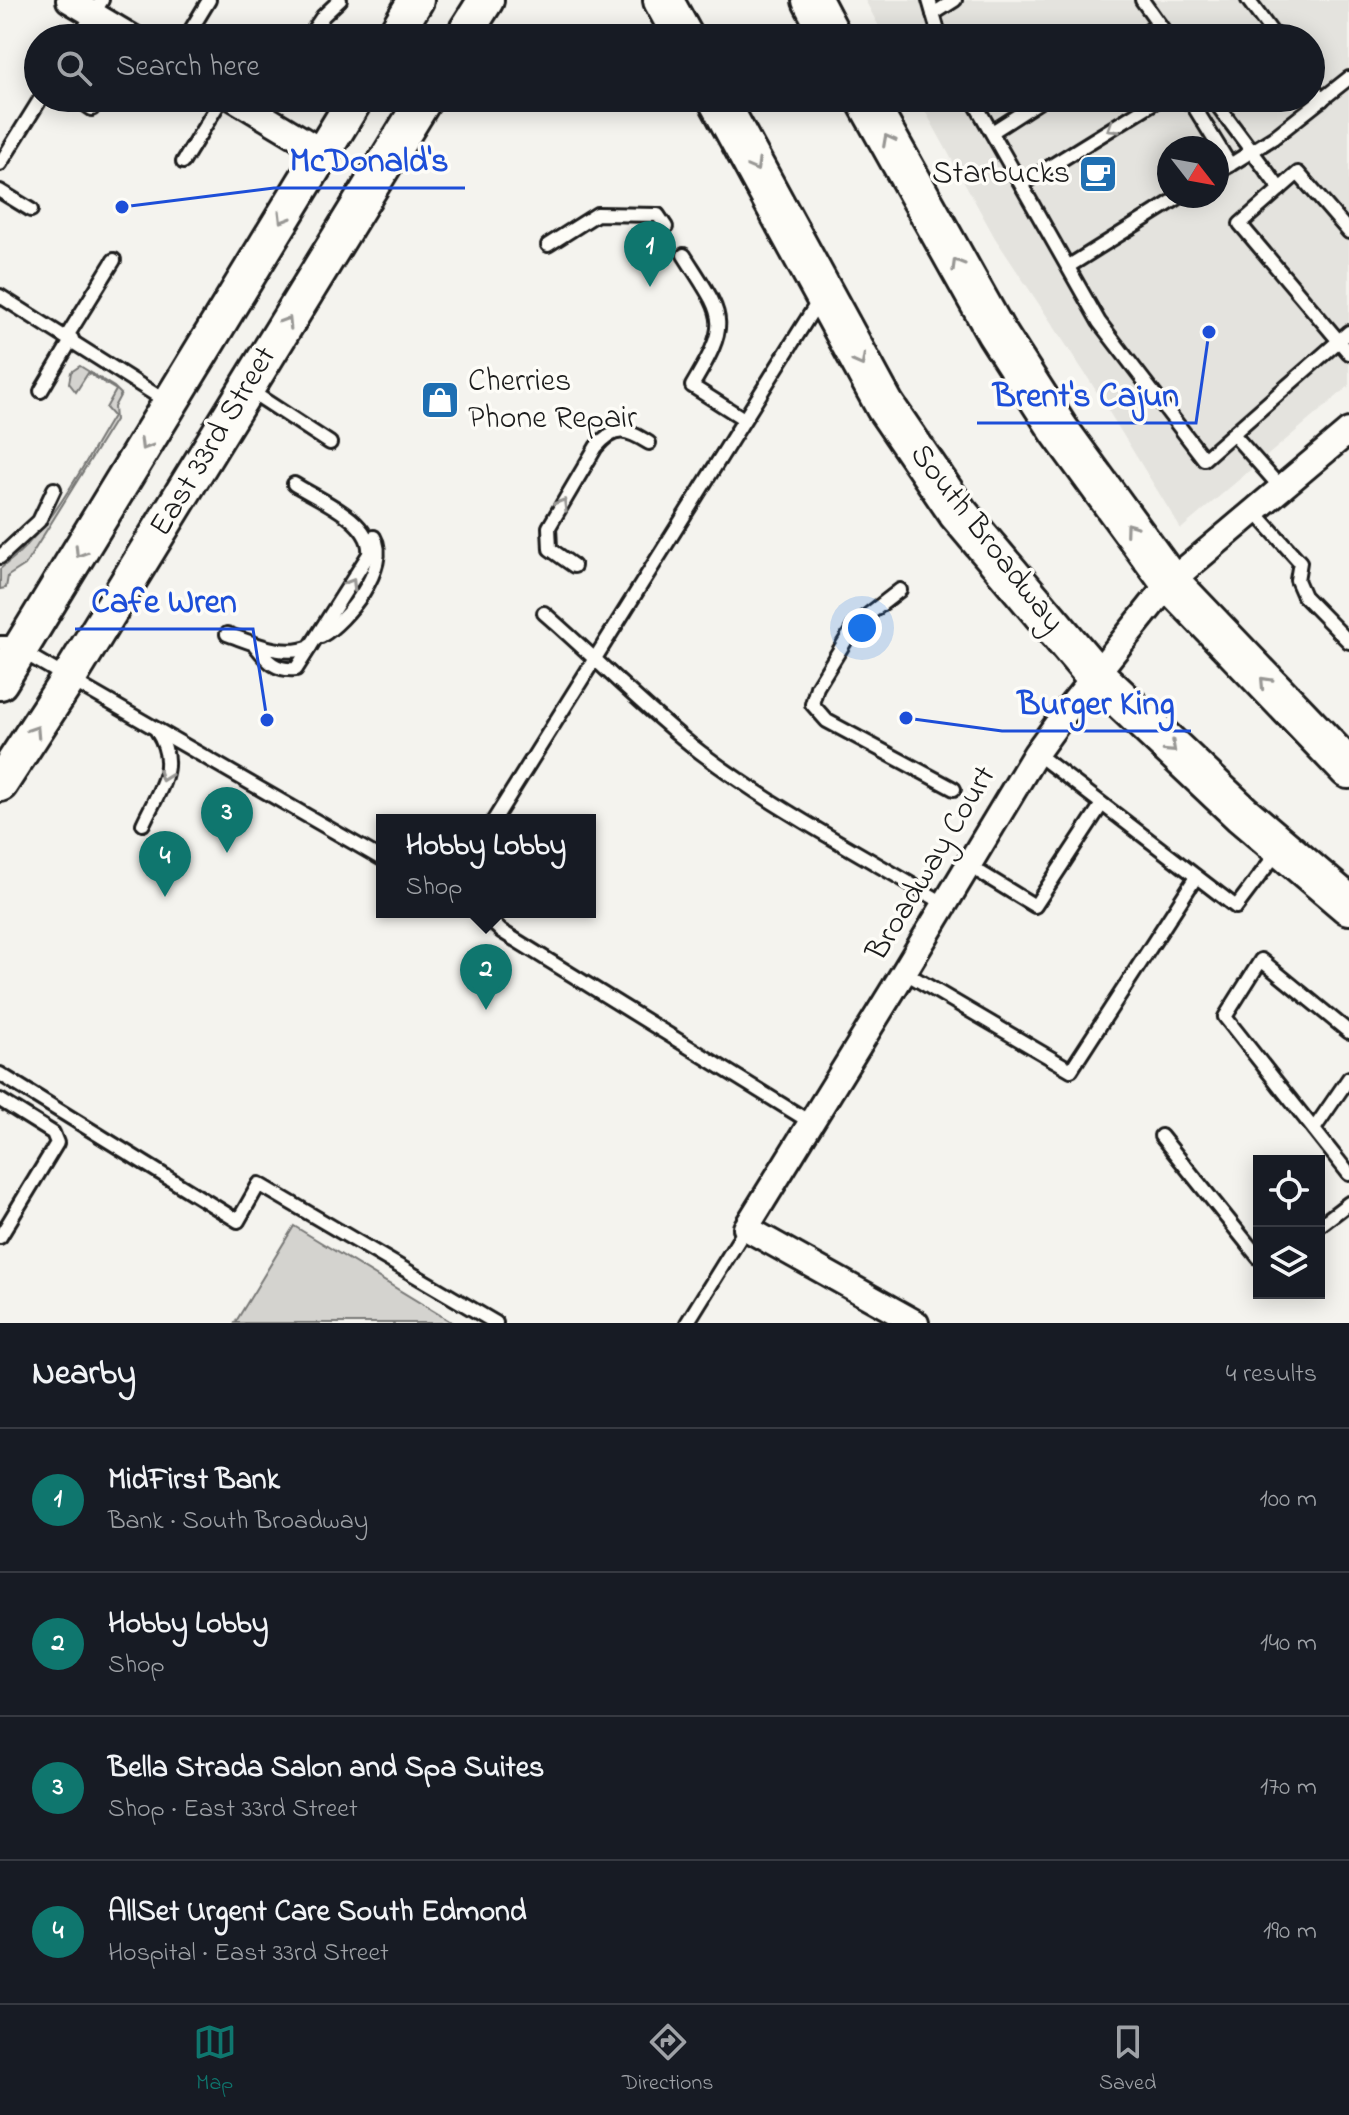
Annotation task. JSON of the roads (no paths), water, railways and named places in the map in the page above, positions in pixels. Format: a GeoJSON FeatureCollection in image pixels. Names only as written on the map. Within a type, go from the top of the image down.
{"type":"FeatureCollection","features":[{"type":"Feature","properties":{"kind":"main road"},"geometry":{"type":"LineString","coordinates":[[471,24],[486,0]]}},
{"type":"Feature","properties":{"kind":"main road"},"geometry":{"type":"LineString","coordinates":[[663,0],[676,24]]}},
{"type":"Feature","properties":{"kind":"main road"},"geometry":{"type":"LineString","coordinates":[[815,1],[826,24]]}},
{"type":"Feature","properties":{"kind":"main road","name":"East 33rd Street"},"geometry":{"type":"LineString","coordinates":[[0,682],[7,641],[170,404],[347,112]]}},
{"type":"Feature","properties":{"kind":"main road","name":"East 33rd Street"},"geometry":{"type":"LineString","coordinates":[[0,784],[69,678],[416,112]]}},
{"type":"Feature","properties":{"kind":"main road","name":"South Broadway"},"geometry":{"type":"LineString","coordinates":[[725,112],[885,406],[958,513],[1094,674],[1280,847],[1349,905]]}},
{"type":"Feature","properties":{"kind":"main road"},"geometry":{"type":"LineString","coordinates":[[873,112],[1004,344],[1059,430],[1170,582],[1349,769]]}},
{"type":"Feature","properties":{"kind":"street"},"geometry":{"type":"LineString","coordinates":[[69,0],[97,7],[117,24]]}},
{"type":"Feature","properties":{"kind":"street"},"geometry":{"type":"LineString","coordinates":[[265,112],[323,152]]}},
{"type":"Feature","properties":{"kind":"street","name":"Broadway Court"},"geometry":{"type":"LineString","coordinates":[[746,1228],[1036,753],[1094,674],[1170,582],[1349,431]]}},
{"type":"Feature","properties":{"kind":"street"},"geometry":{"type":"LineString","coordinates":[[746,1228],[916,1323]]}},
{"type":"Feature","properties":{"kind":"lane"},"geometry":{"type":"LineString","coordinates":[[194,24],[209,0]]}},
{"type":"Feature","properties":{"kind":"lane"},"geometry":{"type":"LineString","coordinates":[[318,24],[340,0]]}},
{"type":"Feature","properties":{"kind":"lane"},"geometry":{"type":"LineString","coordinates":[[929,0],[936,24]]}},
{"type":"Feature","properties":{"kind":"lane"},"geometry":{"type":"LineString","coordinates":[[933,14],[955,0]]}},
{"type":"Feature","properties":{"kind":"lane"},"geometry":{"type":"LineString","coordinates":[[1159,0],[1145,4],[1159,24]]}},
{"type":"Feature","properties":{"kind":"lane"},"geometry":{"type":"LineString","coordinates":[[1248,0],[1266,24]]}},
{"type":"Feature","properties":{"kind":"lane"},"geometry":{"type":"LineString","coordinates":[[1325,98],[1349,78]]}},
{"type":"Feature","properties":{"kind":"lane"},"geometry":{"type":"LineString","coordinates":[[0,164],[32,112]]}},
{"type":"Feature","properties":{"kind":"lane"},"geometry":{"type":"LineString","coordinates":[[183,162],[213,112]]}},
{"type":"Feature","properties":{"kind":"lane"},"geometry":{"type":"LineString","coordinates":[[980,112],[1099,322],[1204,459],[1349,332]]}},
{"type":"Feature","properties":{"kind":"lane"},"geometry":{"type":"LineString","coordinates":[[992,132],[1023,112]]}},
{"type":"Feature","properties":{"kind":"lane"},"geometry":{"type":"LineString","coordinates":[[1022,184],[1138,112]]}},
{"type":"Feature","properties":{"kind":"lane"},"geometry":{"type":"LineString","coordinates":[[1197,112],[1230,165],[1307,112]]}},
{"type":"Feature","properties":{"kind":"lane"},"geometry":{"type":"LineString","coordinates":[[1222,112],[1280,189]]}},
{"type":"Feature","properties":{"kind":"lane"},"geometry":{"type":"LineString","coordinates":[[1349,232],[1298,173],[1240,224],[1349,353]]}},
{"type":"Feature","properties":{"kind":"lane"},"geometry":{"type":"LineString","coordinates":[[0,191],[31,210]]}},
{"type":"Feature","properties":{"kind":"lane"},"geometry":{"type":"LineString","coordinates":[[1069,266],[1162,208]]}},
{"type":"Feature","properties":{"kind":"lane"},"geometry":{"type":"LineString","coordinates":[[548,245],[597,214],[658,215],[666,227]]}},
{"type":"Feature","properties":{"kind":"lane"},"geometry":{"type":"LineString","coordinates":[[684,255],[715,303],[721,325],[709,359],[692,386],[744,419]]}},
{"type":"Feature","properties":{"kind":"lane"},"geometry":{"type":"LineString","coordinates":[[41,391],[114,260]]}},
{"type":"Feature","properties":{"kind":"lane"},"geometry":{"type":"LineString","coordinates":[[498,814],[823,293]]}},
{"type":"Feature","properties":{"kind":"lane"},"geometry":{"type":"LineString","coordinates":[[0,296],[170,404]]}},
{"type":"Feature","properties":{"kind":"lane"},"geometry":{"type":"LineString","coordinates":[[246,388],[330,443]]}},
{"type":"Feature","properties":{"kind":"lane"},"geometry":{"type":"LineString","coordinates":[[574,566],[550,549],[549,527],[596,447],[604,438],[622,430],[632,432],[649,443]]}},
{"type":"Feature","properties":{"kind":"lane"},"geometry":{"type":"LineString","coordinates":[[1233,434],[1281,488]]}},
{"type":"Feature","properties":{"kind":"lane"},"geometry":{"type":"LineString","coordinates":[[254,644],[271,665],[286,670],[296,669],[369,554],[368,537],[358,524],[294,484]]}},
{"type":"Feature","properties":{"kind":"lane"},"geometry":{"type":"LineString","coordinates":[[0,557],[39,521],[54,489]]}},
{"type":"Feature","properties":{"kind":"lane"},"geometry":{"type":"LineString","coordinates":[[1254,511],[1300,562],[1297,580],[1304,596],[1349,642]]}},
{"type":"Feature","properties":{"kind":"lane"},"geometry":{"type":"LineString","coordinates":[[900,590],[855,625],[817,687],[812,704],[827,721],[954,789]]}},
{"type":"Feature","properties":{"kind":"lane"},"geometry":{"type":"LineString","coordinates":[[544,613],[700,752],[759,793],[945,904]]}},
{"type":"Feature","properties":{"kind":"lane"},"geometry":{"type":"LineString","coordinates":[[227,634],[274,649],[299,652],[314,642]]}},
{"type":"Feature","properties":{"kind":"lane"},"geometry":{"type":"LineString","coordinates":[[7,641],[376,856]]}},
{"type":"Feature","properties":{"kind":"lane"},"geometry":{"type":"LineString","coordinates":[[143,824],[167,771],[169,757],[167,746],[156,728]]}},
{"type":"Feature","properties":{"kind":"lane"},"geometry":{"type":"LineString","coordinates":[[1036,753],[1236,907],[1280,847]]}},
{"type":"Feature","properties":{"kind":"lane"},"geometry":{"type":"LineString","coordinates":[[968,865],[1035,906],[1102,804]]}},
{"type":"Feature","properties":{"kind":"lane"},"geometry":{"type":"LineString","coordinates":[[904,972],[1071,1070],[1196,877]]}},
{"type":"Feature","properties":{"kind":"lane"},"geometry":{"type":"LineString","coordinates":[[487,918],[501,931],[810,1122]]}},
{"type":"Feature","properties":{"kind":"lane"},"geometry":{"type":"LineString","coordinates":[[1349,1032],[1261,960],[1225,1017],[1349,1174]]}},
{"type":"Feature","properties":{"kind":"lane"},"geometry":{"type":"LineString","coordinates":[[0,1074],[238,1221],[259,1184],[496,1323]]}},
{"type":"Feature","properties":{"kind":"lane"},"geometry":{"type":"LineString","coordinates":[[1314,1129],[1349,1078]]}},
{"type":"Feature","properties":{"kind":"lane"},"geometry":{"type":"LineString","coordinates":[[0,1100],[53,1133],[57,1143],[0,1237]]}},
{"type":"Feature","properties":{"kind":"lane"},"geometry":{"type":"LineString","coordinates":[[1161,1136],[1253,1251]]}},
{"type":"Feature","properties":{"kind":"lane"},"geometry":{"type":"LineString","coordinates":[[1325,1221],[1349,1203]]}},
{"type":"Feature","properties":{"kind":"lane"},"geometry":{"type":"LineString","coordinates":[[687,1323],[746,1228]]}},
{"type":"Feature","properties":{"kind":"place","name":"Starbucks"},"geometry":{"type":"Point","coordinates":[1098,174]}},
{"type":"Feature","properties":{"kind":"place","name":"McDonald's"},"geometry":{"type":"Point","coordinates":[122,207]}},
{"type":"Feature","properties":{"kind":"place","name":"MidFirst Bank"},"geometry":{"type":"Point","coordinates":[650,287]}},
{"type":"Feature","properties":{"kind":"place","name":"Brent's Cajun"},"geometry":{"type":"Point","coordinates":[1209,332]}},
{"type":"Feature","properties":{"kind":"place","name":"Cherries Phone Repair"},"geometry":{"type":"Point","coordinates":[440,400]}},
{"type":"Feature","properties":{"kind":"place","name":"Burger King"},"geometry":{"type":"Point","coordinates":[906,718]}},
{"type":"Feature","properties":{"kind":"place","name":"Cafe Wren"},"geometry":{"type":"Point","coordinates":[267,720]}},
{"type":"Feature","properties":{"kind":"place","name":"Bella Strada Salon and Spa Suites"},"geometry":{"type":"Point","coordinates":[227,853]}},
{"type":"Feature","properties":{"kind":"place","name":"AllSet Urgent Care South Edmond"},"geometry":{"type":"Point","coordinates":[165,897]}},
{"type":"Feature","properties":{"kind":"place","name":"Hobby Lobby"},"geometry":{"type":"Point","coordinates":[486,1010]}}]}
